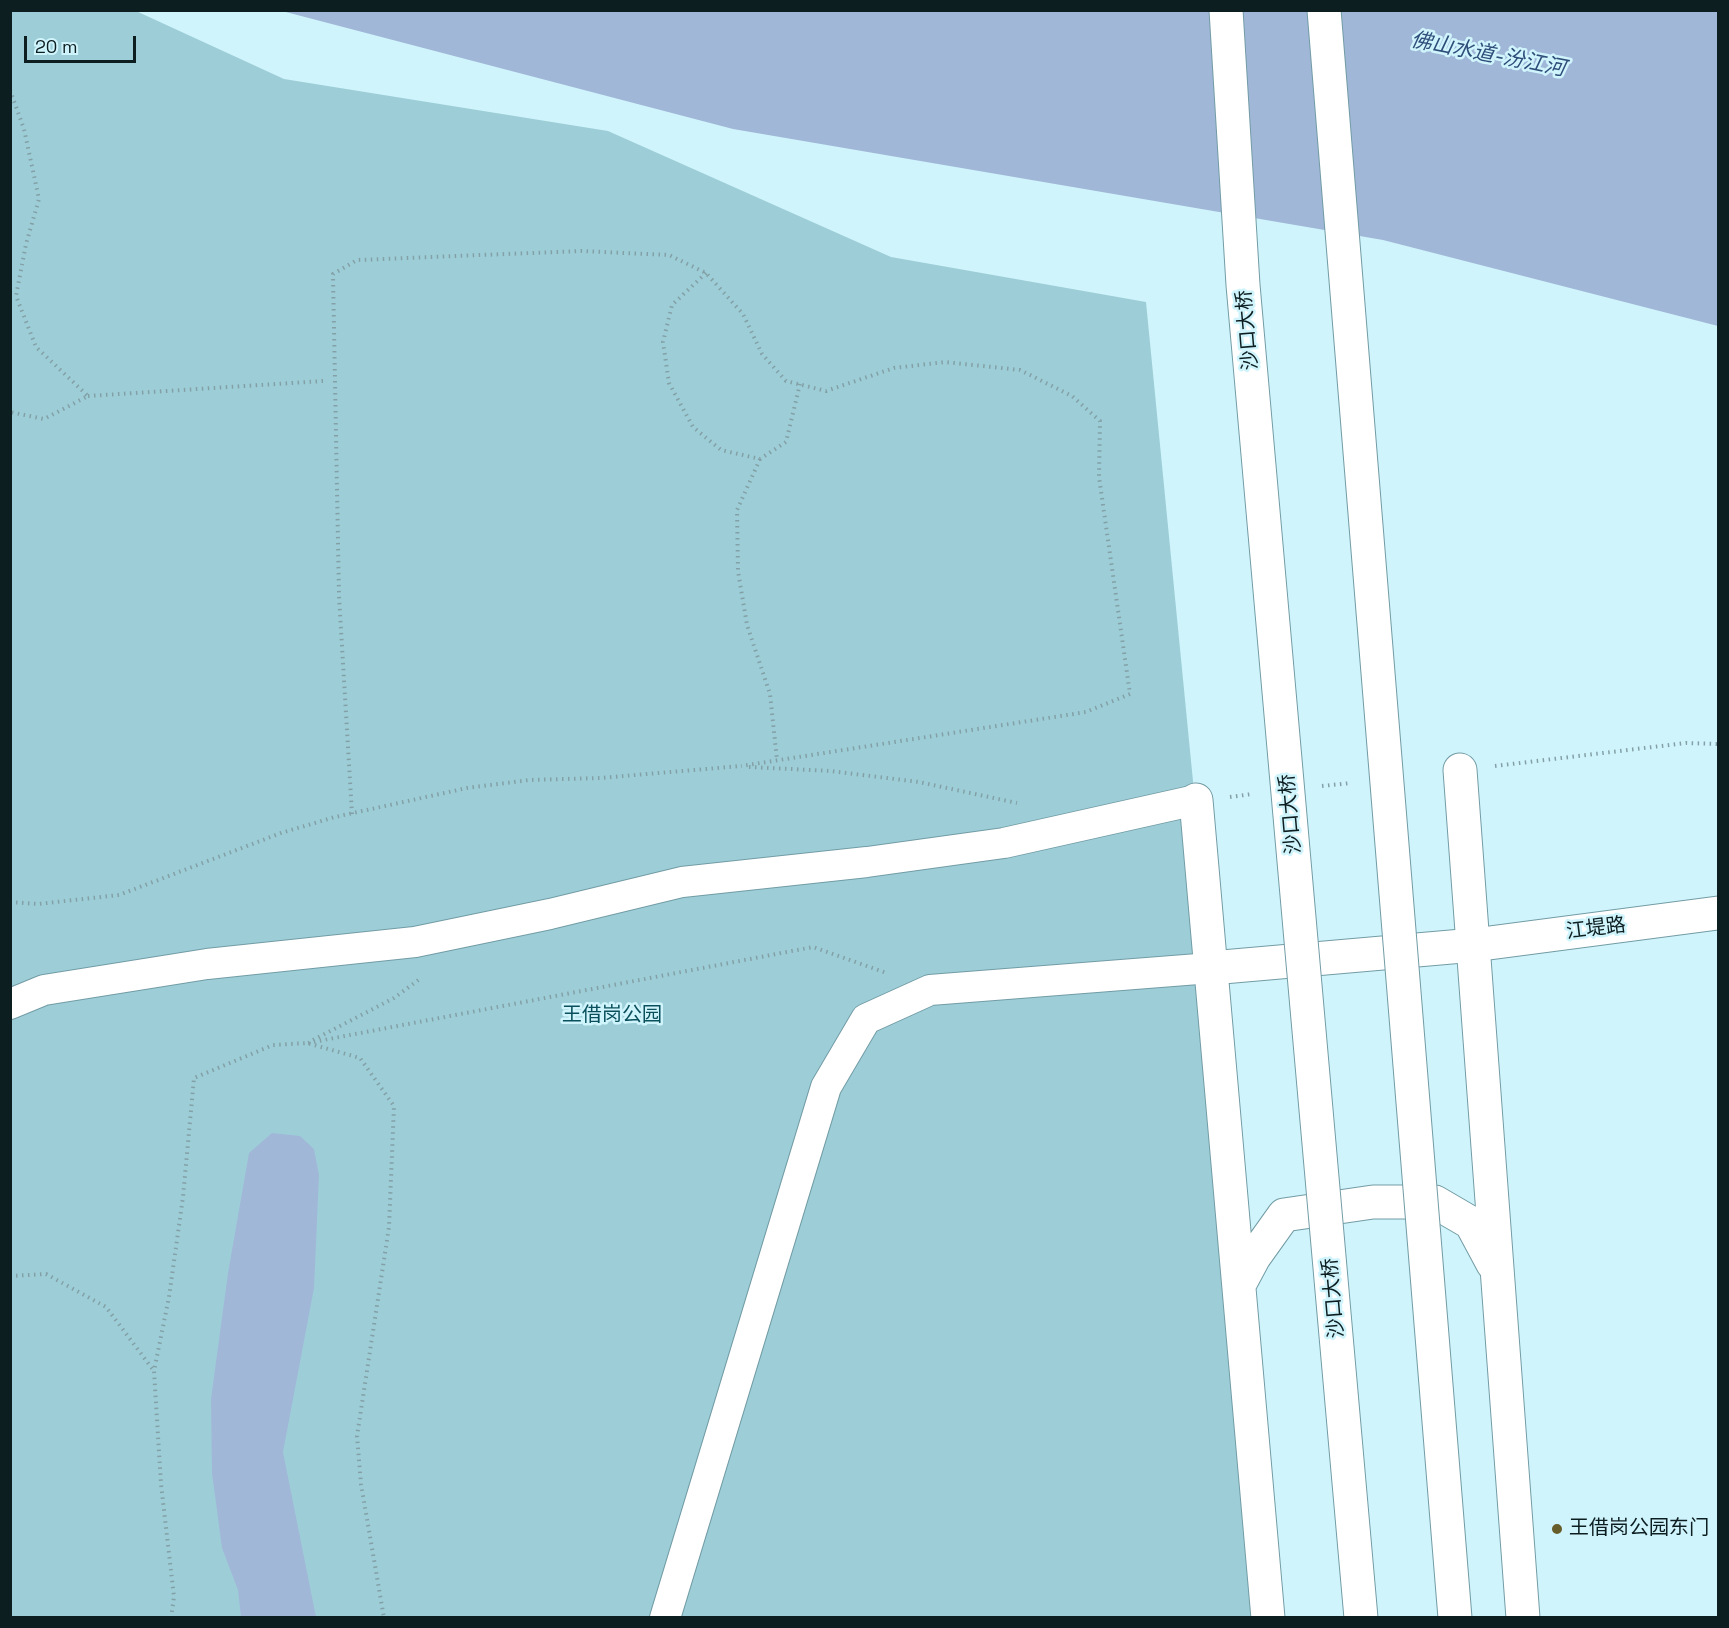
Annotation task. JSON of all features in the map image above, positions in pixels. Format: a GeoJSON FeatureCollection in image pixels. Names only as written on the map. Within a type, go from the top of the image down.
{"type":"FeatureCollection","features":[{"type":"Feature","properties":{"kind":"main road","name":"沙口大桥"},"geometry":{"type":"LineString","coordinates":[[1226,10],[1244,285],[1361,1617]]}},
{"type":"Feature","properties":{"kind":"main road"},"geometry":{"type":"LineString","coordinates":[[1324,10],[1455,1617]]}},
{"type":"Feature","properties":{"kind":"main road"},"geometry":{"type":"LineString","coordinates":[[1460,770],[1523,1617]]}},
{"type":"Feature","properties":{"kind":"main road"},"geometry":{"type":"LineString","coordinates":[[1196,800],[1268,1617]]}},
{"type":"Feature","properties":{"kind":"main road","name":"江堤路"},"geometry":{"type":"LineString","coordinates":[[1211,968],[1474,945],[1719,913]]}},
{"type":"Feature","properties":{"kind":"main road"},"geometry":{"type":"LineString","coordinates":[[1239,1285],[1254,1257],[1284,1215],[1373,1202],[1435,1202],[1471,1223],[1498,1274]]}},
{"type":"Feature","properties":{"kind":"street"},"geometry":{"type":"LineString","coordinates":[[10,1004],[44,990],[207,964],[416,942],[550,914],[682,882],[867,862],[1004,843],[1196,800]]}},
{"type":"Feature","properties":{"kind":"street"},"geometry":{"type":"LineString","coordinates":[[665,1617],[826,1087],[866,1020],[930,990],[1211,968]]}},
{"type":"Feature","properties":{"kind":"path"},"geometry":{"type":"LineString","coordinates":[[10,90],[24,129],[39,199],[26,244],[16,296],[36,347],[88,396]]}},
{"type":"Feature","properties":{"kind":"path"},"geometry":{"type":"LineString","coordinates":[[10,902],[38,904],[119,895],[281,832],[477,786],[741,766],[1086,712],[1130,694],[1099,477],[1100,421],[1072,396],[1020,370],[945,362],[894,368],[826,392],[786,381],[762,354],[743,314],[706,273],[669,255],[581,251],[357,260],[333,274],[339,596],[352,814]]}},
{"type":"Feature","properties":{"kind":"path"},"geometry":{"type":"LineString","coordinates":[[706,273],[672,305],[663,342],[669,383],[693,427],[721,450],[760,459]]}},
{"type":"Feature","properties":{"kind":"path"},"geometry":{"type":"LineString","coordinates":[[10,412],[44,419],[88,396],[323,381]]}},
{"type":"Feature","properties":{"kind":"path"},"geometry":{"type":"LineString","coordinates":[[777,760],[771,694],[747,625],[738,571],[737,510],[760,459],[786,442],[800,384]]}},
{"type":"Feature","properties":{"kind":"path"},"geometry":{"type":"LineString","coordinates":[[741,766],[831,771],[919,782],[1021,804]]}},
{"type":"Feature","properties":{"kind":"path"},"geometry":{"type":"LineString","coordinates":[[171,1617],[174,1597],[160,1484],[154,1371],[169,1297],[182,1208],[194,1078],[273,1045],[307,1043],[813,947],[885,970],[914,998]]}},
{"type":"Feature","properties":{"kind":"path"},"geometry":{"type":"LineString","coordinates":[[307,1043],[394,998],[430,970]]}},
{"type":"Feature","properties":{"kind":"path"},"geometry":{"type":"LineString","coordinates":[[307,1043],[360,1058],[394,1106],[389,1227],[357,1436],[361,1484],[384,1617]]}},
{"type":"Feature","properties":{"kind":"path"},"geometry":{"type":"LineString","coordinates":[[10,1276],[46,1274],[106,1307],[154,1371]]}},
{"type":"Feature","properties":{"kind":"green space","name":"王借岗公园"},"geometry":{"type":"Polygon","coordinates":[[[11,11],[136,11],[284,79],[608,131],[891,257],[1146,302],[1275,1617],[11,1618],[11,11]]]}},
{"type":"Feature","properties":{"kind":"water","name":"佛山水道-汾江河"},"geometry":{"type":"Polygon","coordinates":[[[282,11],[1718,11],[1718,326],[1383,240],[733,129],[282,11]]]}},
{"type":"Feature","properties":{"kind":"water"},"geometry":{"type":"Polygon","coordinates":[[[272,1133],[300,1136],[314,1149],[319,1175],[314,1288],[283,1452],[316,1617],[241,1617],[238,1590],[222,1548],[212,1473],[211,1399],[228,1273],[249,1153],[272,1133]]]}},
{"type":"Feature","properties":{"kind":"place","name":"王借岗公园东门"},"geometry":{"type":"Point","coordinates":[1557,1529]}}]}
